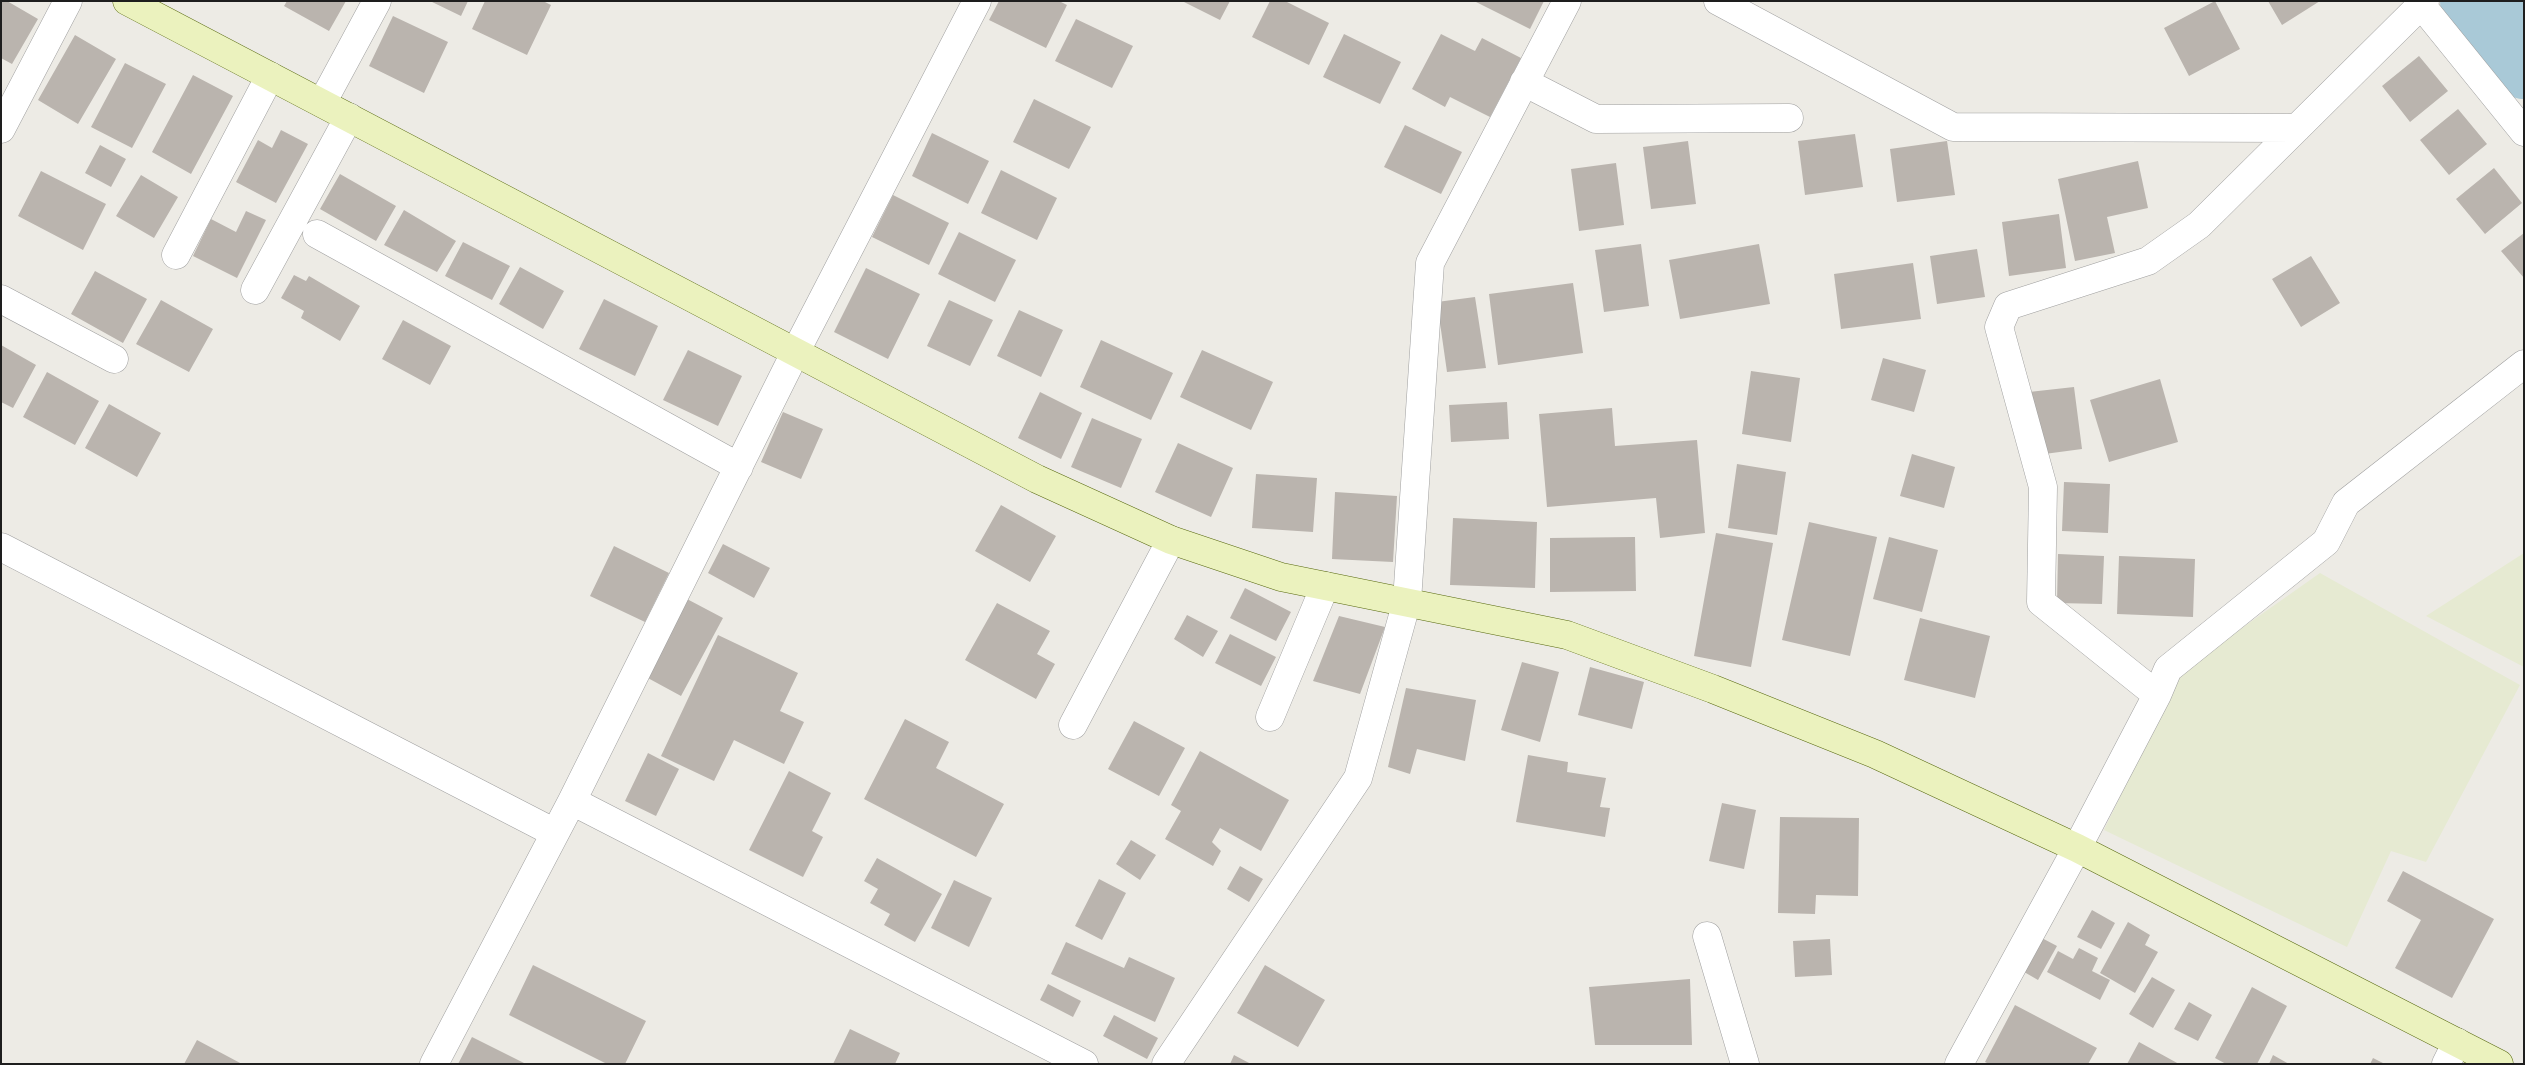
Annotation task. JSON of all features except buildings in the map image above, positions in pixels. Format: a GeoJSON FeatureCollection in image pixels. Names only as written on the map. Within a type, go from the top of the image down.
{"type":"FeatureCollection","features":[{"type":"Feature","properties":{"kind":"street"},"geometry":{"type":"LineString","coordinates":[[1,129],[68,1]]}},
{"type":"Feature","properties":{"kind":"street"},"geometry":{"type":"LineString","coordinates":[[127,1],[1038,479],[1171,540],[1281,577],[1567,635],[1713,689],[1875,754],[2076,848],[2452,1053],[2499,1064]]}},
{"type":"Feature","properties":{"kind":"street"},"geometry":{"type":"LineString","coordinates":[[322,103],[377,1]]}},
{"type":"Feature","properties":{"kind":"street"},"geometry":{"type":"LineString","coordinates":[[434,1064],[572,801],[796,351],[977,1]]}},
{"type":"Feature","properties":{"kind":"street"},"geometry":{"type":"LineString","coordinates":[[1166,1064],[1358,778],[1407,602],[1430,263],[1567,1]]}},
{"type":"Feature","properties":{"kind":"street"},"geometry":{"type":"LineString","coordinates":[[1718,1],[1953,127],[2297,128]]}},
{"type":"Feature","properties":{"kind":"street"},"geometry":{"type":"LineString","coordinates":[[2157,695],[2041,602],[2043,487],[1999,327],[2008,306],[2148,261],[2199,225],[2421,3],[2524,132]]}},
{"type":"Feature","properties":{"kind":"street"},"geometry":{"type":"LineString","coordinates":[[176,255],[270,76]]}},
{"type":"Feature","properties":{"kind":"street"},"geometry":{"type":"LineString","coordinates":[[1524,82],[1596,119],[1789,118]]}},
{"type":"Feature","properties":{"kind":"street"},"geometry":{"type":"LineString","coordinates":[[255,290],[349,117]]}},
{"type":"Feature","properties":{"kind":"street"},"geometry":{"type":"LineString","coordinates":[[317,234],[739,467]]}},
{"type":"Feature","properties":{"kind":"street"},"geometry":{"type":"LineString","coordinates":[[1,299],[114,359]]}},
{"type":"Feature","properties":{"kind":"street"},"geometry":{"type":"LineString","coordinates":[[1959,1064],[2157,695],[2168,669],[2326,542],[2346,504],[2524,364]]}},
{"type":"Feature","properties":{"kind":"street"},"geometry":{"type":"LineString","coordinates":[[1073,725],[1171,540]]}},
{"type":"Feature","properties":{"kind":"street"},"geometry":{"type":"LineString","coordinates":[[1,547],[555,833]]}},
{"type":"Feature","properties":{"kind":"street"},"geometry":{"type":"LineString","coordinates":[[1270,717],[1325,586]]}},
{"type":"Feature","properties":{"kind":"street"},"geometry":{"type":"LineString","coordinates":[[572,801],[1084,1064]]}},
{"type":"Feature","properties":{"kind":"street"},"geometry":{"type":"LineString","coordinates":[[1707,936],[1745,1064]]}},
{"type":"Feature","properties":{"kind":"green space"},"geometry":{"type":"Polygon","coordinates":[[[2524,553],[2524,667],[2426,616],[2524,553]]]}},
{"type":"Feature","properties":{"kind":"green space"},"geometry":{"type":"Polygon","coordinates":[[[2320,573],[2520,685],[2426,862],[2391,851],[2347,947],[2104,830],[2181,671],[2320,573]]]}},
{"type":"Feature","properties":{"kind":"waterway"},"geometry":{"type":"LineString","coordinates":[[2477,1],[2524,62]]}}]}
